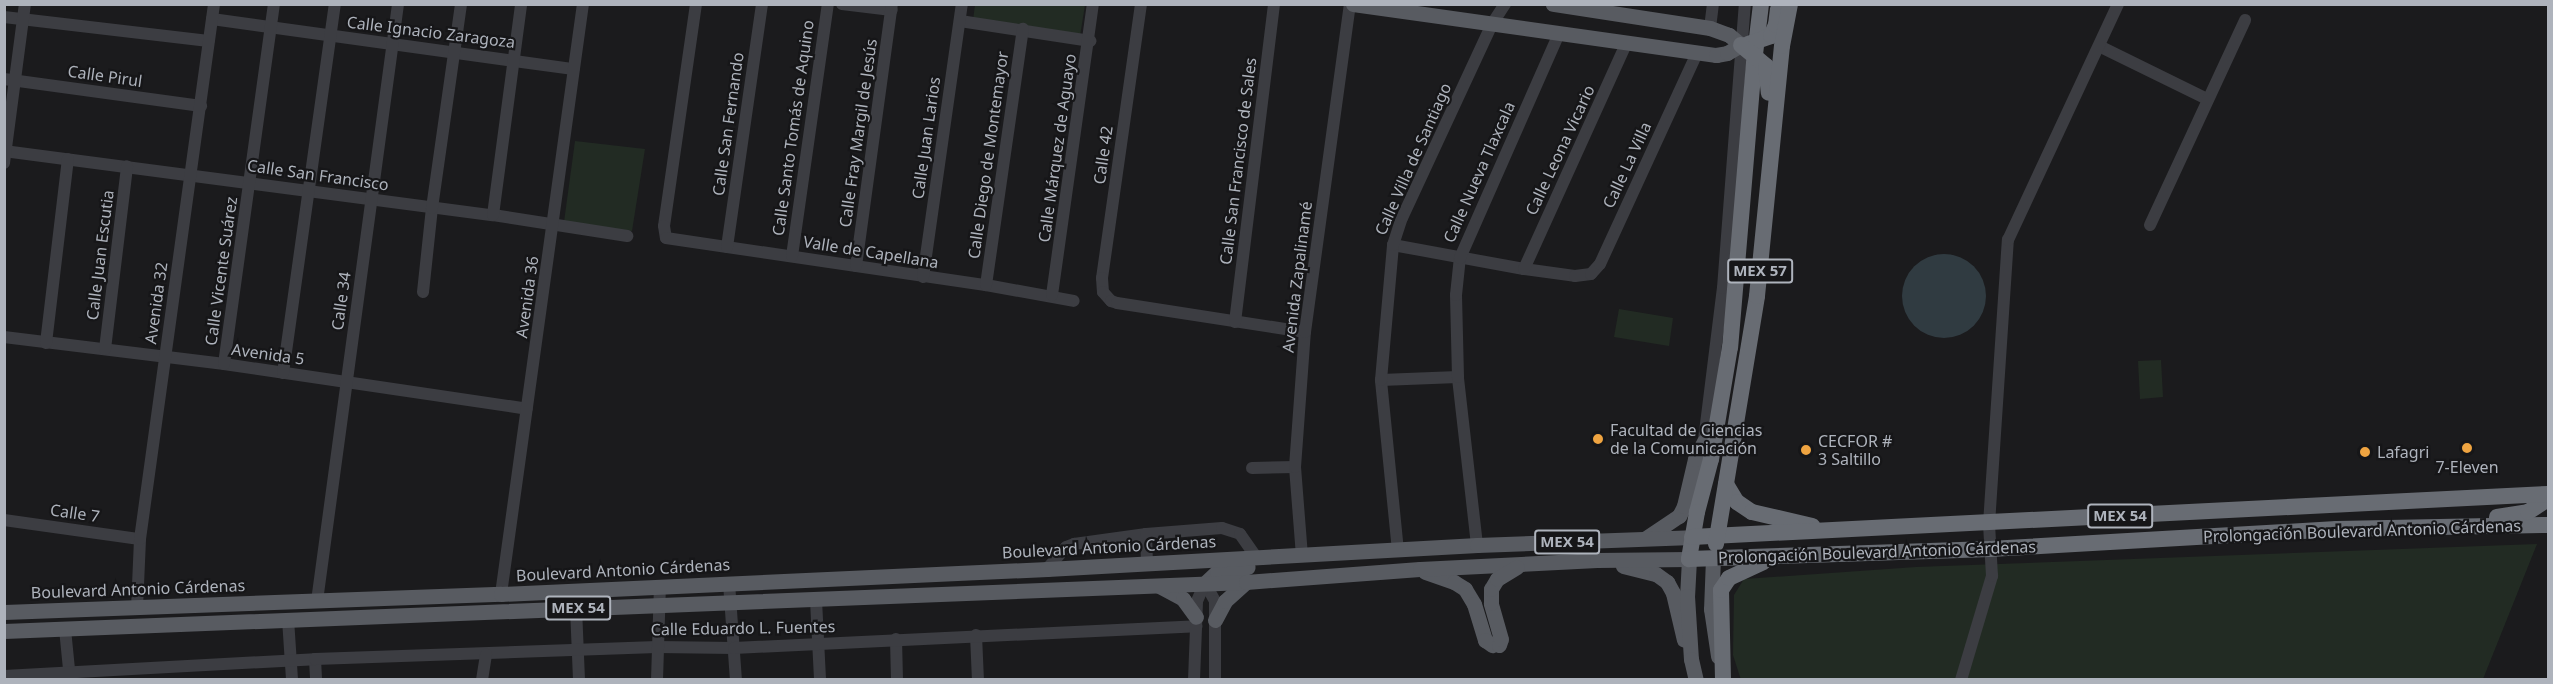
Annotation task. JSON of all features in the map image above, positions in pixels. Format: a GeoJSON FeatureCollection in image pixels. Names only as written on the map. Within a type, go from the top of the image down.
{"type":"FeatureCollection","features":[{"type":"Feature","properties":{"kind":"highway","name":"MEX 57"},"geometry":{"type":"LineString","coordinates":[[1689,559],[1697,512],[1711,459],[1729,357],[1761,4]]}},
{"type":"Feature","properties":{"kind":"highway"},"geometry":{"type":"LineString","coordinates":[[1741,45],[1770,36],[1776,25],[1778,4]]}},
{"type":"Feature","properties":{"kind":"highway","name":"MEX 57"},"geometry":{"type":"LineString","coordinates":[[1713,558],[1749,332],[1757,296],[1782,45],[1790,4]]}},
{"type":"Feature","properties":{"kind":"highway"},"geometry":{"type":"LineString","coordinates":[[1741,45],[1766,66],[1770,90],[1746,306],[1745,321],[1749,332]]}},
{"type":"Feature","properties":{"kind":"highway"},"geometry":{"type":"LineString","coordinates":[[1726,484],[1737,502],[1752,512],[1828,530]]}},
{"type":"Feature","properties":{"kind":"highway","name":"Prolongación Boulevard Antonio Cárdenas"},"geometry":{"type":"LineString","coordinates":[[1692,537],[1989,524],[2548,494]]}},
{"type":"Feature","properties":{"kind":"highway"},"geometry":{"type":"LineString","coordinates":[[2393,528],[2421,520],[2514,516],[2528,512],[2548,499]]}},
{"type":"Feature","properties":{"kind":"highway","name":"Prolongación Boulevard Antonio Cárdenas"},"geometry":{"type":"LineString","coordinates":[[1689,559],[1990,549],[2336,529],[2548,525]]}},
{"type":"Feature","properties":{"kind":"highway"},"geometry":{"type":"LineString","coordinates":[[1723,680],[1721,590],[1729,578],[1737,573],[1773,558]]}},
{"type":"Feature","properties":{"kind":"main road"},"geometry":{"type":"LineString","coordinates":[[1352,4],[1626,45],[1697,53],[1722,55],[1741,45],[1729,34],[1710,28],[1585,7],[1553,4]]}},
{"type":"Feature","properties":{"kind":"main road"},"geometry":{"type":"LineString","coordinates":[[1644,539],[1679,516],[1684,506],[1695,459],[1704,441]]}},
{"type":"Feature","properties":{"kind":"main road","name":"Prolongación Boulevard Antonio Cárdenas"},"geometry":{"type":"LineString","coordinates":[[1250,558],[1477,545],[1692,537]]}},
{"type":"Feature","properties":{"kind":"main road"},"geometry":{"type":"LineString","coordinates":[[1441,548],[1475,567],[1512,544]]}},
{"type":"Feature","properties":{"kind":"main road"},"geometry":{"type":"LineString","coordinates":[[1142,564],[1144,571],[1189,572],[1205,583],[1217,572],[1278,563],[1296,556]]}},
{"type":"Feature","properties":{"kind":"main road","name":"Boulevard Antonio Cárdenas"},"geometry":{"type":"LineString","coordinates":[[4,612],[501,594],[1250,558]]}},
{"type":"Feature","properties":{"kind":"main road"},"geometry":{"type":"LineString","coordinates":[[1713,558],[1711,609],[1723,680]]}},
{"type":"Feature","properties":{"kind":"main road"},"geometry":{"type":"LineString","coordinates":[[1689,559],[1687,596],[1691,659]]}},
{"type":"Feature","properties":{"kind":"main road","name":"Prolongación Boulevard Antonio Cárdenas"},"geometry":{"type":"LineString","coordinates":[[1205,583],[1597,560],[1689,559]]}},
{"type":"Feature","properties":{"kind":"main road"},"geometry":{"type":"LineString","coordinates":[[1597,560],[1644,570],[1667,582],[1673,593],[1678,622],[1696,680]]}},
{"type":"Feature","properties":{"kind":"main road"},"geometry":{"type":"LineString","coordinates":[[1420,569],[1465,589],[1474,604],[1485,640],[1495,645],[1501,639],[1491,603],[1491,589],[1497,579],[1519,565]]}},
{"type":"Feature","properties":{"kind":"main road"},"geometry":{"type":"LineString","coordinates":[[1215,620],[1225,601],[1246,582]]}},
{"type":"Feature","properties":{"kind":"main road"},"geometry":{"type":"LineString","coordinates":[[1151,583],[1179,595],[1196,621]]}},
{"type":"Feature","properties":{"kind":"main road","name":"MEX 54"},"geometry":{"type":"LineString","coordinates":[[4,631],[816,600],[1151,583],[1205,583]]}},
{"type":"Feature","properties":{"kind":"street"},"geometry":{"type":"LineString","coordinates":[[5,155],[10,79],[26,4]]}},
{"type":"Feature","properties":{"kind":"street","name":"Avenida 32"},"geometry":{"type":"LineString","coordinates":[[137,608],[140,540],[214,4]]}},
{"type":"Feature","properties":{"kind":"street","name":"Calle Vicente Suárez"},"geometry":{"type":"LineString","coordinates":[[224,364],[274,4]]}},
{"type":"Feature","properties":{"kind":"street"},"geometry":{"type":"LineString","coordinates":[[283,373],[311,190],[335,4]]}},
{"type":"Feature","properties":{"kind":"street","name":"Calle 34"},"geometry":{"type":"LineString","coordinates":[[317,601],[398,4]]}},
{"type":"Feature","properties":{"kind":"street"},"geometry":{"type":"LineString","coordinates":[[423,292],[432,208],[456,52],[461,4]]}},
{"type":"Feature","properties":{"kind":"street"},"geometry":{"type":"LineString","coordinates":[[493,215],[521,4]]}},
{"type":"Feature","properties":{"kind":"street","name":"Avenida 36"},"geometry":{"type":"LineString","coordinates":[[501,594],[583,4]]}},
{"type":"Feature","properties":{"kind":"street","name":"Valle de Capellana"},"geometry":{"type":"LineString","coordinates":[[696,4],[664,236],[673,240],[1052,295],[1074,301]]}},
{"type":"Feature","properties":{"kind":"street","name":"Calle San Fernando"},"geometry":{"type":"LineString","coordinates":[[727,247],[762,4]]}},
{"type":"Feature","properties":{"kind":"street","name":"Calle Santo Tomás de Aquino"},"geometry":{"type":"LineString","coordinates":[[792,256],[828,4]]}},
{"type":"Feature","properties":{"kind":"street"},"geometry":{"type":"LineString","coordinates":[[843,4],[892,7]]}},
{"type":"Feature","properties":{"kind":"street","name":"Calle Juan Larios"},"geometry":{"type":"LineString","coordinates":[[923,277],[962,4]]}},
{"type":"Feature","properties":{"kind":"street","name":"Calle Márquez de Aguayo"},"geometry":{"type":"LineString","coordinates":[[1052,295],[1090,41],[1093,4]]}},
{"type":"Feature","properties":{"kind":"street","name":"Calle 42"},"geometry":{"type":"LineString","coordinates":[[1141,4],[1102,278],[1106,297],[1117,303],[1235,322]]}},
{"type":"Feature","properties":{"kind":"street","name":"Calle San Francisco de Sales"},"geometry":{"type":"LineString","coordinates":[[1235,322],[1274,4]]}},
{"type":"Feature","properties":{"kind":"street","name":"Avenida Zapalinamé"},"geometry":{"type":"LineString","coordinates":[[1296,556],[1295,467],[1305,332],[1352,4]]}},
{"type":"Feature","properties":{"kind":"street","name":"Calle Villa de Santiago"},"geometry":{"type":"LineString","coordinates":[[1398,551],[1381,380],[1393,245],[1402,218],[1492,24],[1505,4]]}},
{"type":"Feature","properties":{"kind":"street"},"geometry":{"type":"LineString","coordinates":[[1710,28],[1713,4]]}},
{"type":"Feature","properties":{"kind":"street"},"geometry":{"type":"LineString","coordinates":[[1697,512],[1697,490],[1723,288],[1745,4]]}},
{"type":"Feature","properties":{"kind":"street"},"geometry":{"type":"LineString","coordinates":[[1960,680],[1992,576],[1989,524],[2008,240],[2118,4]]}},
{"type":"Feature","properties":{"kind":"street","name":"Calle Fray Margil de Jesús"},"geometry":{"type":"LineString","coordinates":[[856,266],[892,7]]}},
{"type":"Feature","properties":{"kind":"street"},"geometry":{"type":"LineString","coordinates":[[4,17],[209,41]]}},
{"type":"Feature","properties":{"kind":"street","name":"Calle Ignacio Zaragoza"},"geometry":{"type":"LineString","coordinates":[[212,19],[574,69]]}},
{"type":"Feature","properties":{"kind":"street"},"geometry":{"type":"LineString","coordinates":[[2150,225],[2245,20]]}},
{"type":"Feature","properties":{"kind":"street"},"geometry":{"type":"LineString","coordinates":[[960,21],[1090,41]]}},
{"type":"Feature","properties":{"kind":"street","name":"Calle Diego de Montemayor"},"geometry":{"type":"LineString","coordinates":[[986,285],[1023,29]]}},
{"type":"Feature","properties":{"kind":"street","name":"Calle Nueva Tlaxcala"},"geometry":{"type":"LineString","coordinates":[[1477,545],[1458,377],[1456,295],[1460,258],[1559,34]]}},
{"type":"Feature","properties":{"kind":"street","name":"Calle Leona Vicario"},"geometry":{"type":"LineString","coordinates":[[1524,269],[1626,45]]}},
{"type":"Feature","properties":{"kind":"street"},"geometry":{"type":"LineString","coordinates":[[2099,46],[2207,99]]}},
{"type":"Feature","properties":{"kind":"street","name":"Calle La Villa"},"geometry":{"type":"LineString","coordinates":[[1524,269],[1575,276],[1591,274],[1600,264],[1697,53]]}},
{"type":"Feature","properties":{"kind":"street","name":"Calle Pirul"},"geometry":{"type":"LineString","coordinates":[[10,79],[201,106]]}},
{"type":"Feature","properties":{"kind":"street","name":"Calle San Francisco"},"geometry":{"type":"LineString","coordinates":[[5,155],[68,159],[192,174],[493,215],[627,236]]}},
{"type":"Feature","properties":{"kind":"street"},"geometry":{"type":"LineString","coordinates":[[46,343],[68,159]]}},
{"type":"Feature","properties":{"kind":"street","name":"Calle Juan Escutia"},"geometry":{"type":"LineString","coordinates":[[105,349],[127,166]]}},
{"type":"Feature","properties":{"kind":"street"},"geometry":{"type":"LineString","coordinates":[[1393,245],[1524,269]]}},
{"type":"Feature","properties":{"kind":"street"},"geometry":{"type":"LineString","coordinates":[[1235,322],[1305,332]]}},
{"type":"Feature","properties":{"kind":"street","name":"Avenida 5"},"geometry":{"type":"LineString","coordinates":[[4,337],[224,364],[527,409]]}},
{"type":"Feature","properties":{"kind":"street"},"geometry":{"type":"LineString","coordinates":[[1381,380],[1458,377]]}},
{"type":"Feature","properties":{"kind":"street"},"geometry":{"type":"LineString","coordinates":[[1252,468],[1295,467]]}},
{"type":"Feature","properties":{"kind":"street","name":"Calle 7"},"geometry":{"type":"LineString","coordinates":[[4,520],[140,540]]}},
{"type":"Feature","properties":{"kind":"street"},"geometry":{"type":"LineString","coordinates":[[1047,569],[1066,547],[1074,544],[1146,534],[1222,528],[1233,530],[1248,541],[1250,558]]}},
{"type":"Feature","properties":{"kind":"street"},"geometry":{"type":"LineString","coordinates":[[1142,564],[1146,534]]}},
{"type":"Feature","properties":{"kind":"street"},"geometry":{"type":"LineString","coordinates":[[729,583],[736,680]]}},
{"type":"Feature","properties":{"kind":"street"},"geometry":{"type":"LineString","coordinates":[[1205,583],[1215,601],[1215,680]]}},
{"type":"Feature","properties":{"kind":"street"},"geometry":{"type":"LineString","coordinates":[[1194,680],[1197,601],[1205,583]]}},
{"type":"Feature","properties":{"kind":"street"},"geometry":{"type":"LineString","coordinates":[[657,680],[660,586]]}},
{"type":"Feature","properties":{"kind":"street"},"geometry":{"type":"LineString","coordinates":[[816,600],[820,680]]}},
{"type":"Feature","properties":{"kind":"street"},"geometry":{"type":"LineString","coordinates":[[576,608],[579,680]]}},
{"type":"Feature","properties":{"kind":"street"},"geometry":{"type":"LineString","coordinates":[[288,619],[292,680]]}},
{"type":"Feature","properties":{"kind":"street","name":"Calle Eduardo L. Fuentes"},"geometry":{"type":"LineString","coordinates":[[291,660],[657,647],[734,648],[1196,621]]}},
{"type":"Feature","properties":{"kind":"street"},"geometry":{"type":"LineString","coordinates":[[65,629],[69,676]]}},
{"type":"Feature","properties":{"kind":"street"},"geometry":{"type":"LineString","coordinates":[[976,635],[978,680]]}},
{"type":"Feature","properties":{"kind":"street"},"geometry":{"type":"LineString","coordinates":[[896,639],[897,680]]}},
{"type":"Feature","properties":{"kind":"street"},"geometry":{"type":"LineString","coordinates":[[482,680],[486,654]]}},
{"type":"Feature","properties":{"kind":"street"},"geometry":{"type":"LineString","coordinates":[[315,659],[316,680]]}},
{"type":"Feature","properties":{"kind":"street"},"geometry":{"type":"LineString","coordinates":[[4,676],[69,676],[291,660]]}},
{"type":"Feature","properties":{"kind":"shaded area"},"geometry":{"type":"Polygon","coordinates":[[[975,5],[1085,5],[1080,36],[973,20],[975,5]]]}},
{"type":"Feature","properties":{"kind":"shaded area"},"geometry":{"type":"Polygon","coordinates":[[[575,141],[645,149],[632,231],[564,222],[575,141]]]}},
{"type":"Feature","properties":{"kind":"shaded area"},"geometry":{"type":"Polygon","coordinates":[[[1944,254],[1960,257],[1974,266],[1983,280],[1986,296],[1983,312],[1974,326],[1960,335],[1944,338],[1928,335],[1914,326],[1905,312],[1902,296],[1905,280],[1914,266],[1928,257],[1944,254]]]}},
{"type":"Feature","properties":{"kind":"shaded area"},"geometry":{"type":"Polygon","coordinates":[[[1619,309],[1673,318],[1669,346],[1614,337],[1619,309]]]}},
{"type":"Feature","properties":{"kind":"shaded area"},"geometry":{"type":"Polygon","coordinates":[[[2161,360],[2163,397],[2140,399],[2138,361],[2161,360]]]}},
{"type":"Feature","properties":{"kind":"shaded area"},"geometry":{"type":"Polygon","coordinates":[[[2537,544],[2483,679],[1741,680],[1733,655],[1734,595],[1744,579],[1916,567],[2537,544]]]}},
{"type":"Feature","properties":{"kind":"place","name":"Facultad de Ciencias de la Comunicación"},"geometry":{"type":"Point","coordinates":[1598,439]}},
{"type":"Feature","properties":{"kind":"place","name":"7-Eleven"},"geometry":{"type":"Point","coordinates":[2467,448]}},
{"type":"Feature","properties":{"kind":"place","name":"CECFOR # 3 Saltillo"},"geometry":{"type":"Point","coordinates":[1806,450]}},
{"type":"Feature","properties":{"kind":"place","name":"Lafagri"},"geometry":{"type":"Point","coordinates":[2365,452]}}]}
